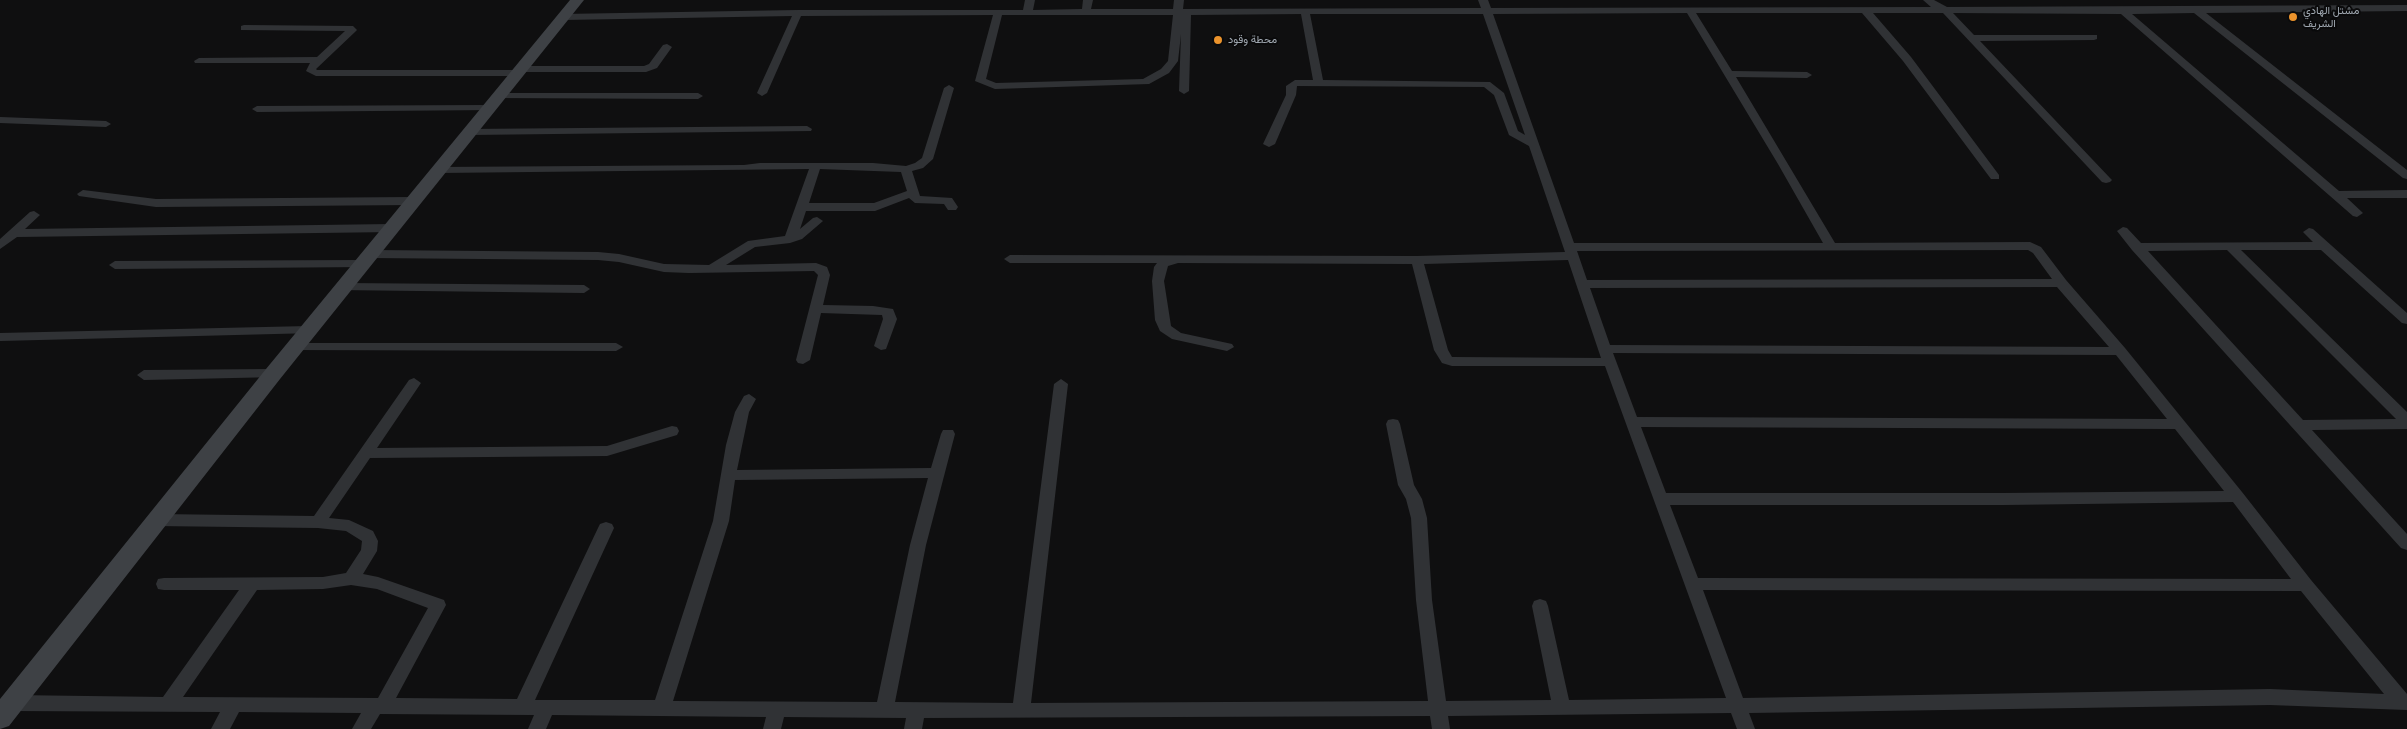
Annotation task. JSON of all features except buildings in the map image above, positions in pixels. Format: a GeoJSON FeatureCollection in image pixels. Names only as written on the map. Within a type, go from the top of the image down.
{"type":"FeatureCollection","features":[{"type":"Feature","properties":{"kind":"main road"},"geometry":{"type":"LineString","coordinates":[[4,712],[273,374],[577,0]]}},
{"type":"Feature","properties":{"kind":"street"},"geometry":{"type":"LineString","coordinates":[[1028,14],[1030,0]]}},
{"type":"Feature","properties":{"kind":"street"},"geometry":{"type":"LineString","coordinates":[[1086,13],[1088,0]]}},
{"type":"Feature","properties":{"kind":"street"},"geometry":{"type":"LineString","coordinates":[[1179,0],[1182,12],[1184,91]]}},
{"type":"Feature","properties":{"kind":"street"},"geometry":{"type":"LineString","coordinates":[[1246,0],[1246,12]]}},
{"type":"Feature","properties":{"kind":"street"},"geometry":{"type":"LineString","coordinates":[[1647,0],[1654,11]]}},
{"type":"Feature","properties":{"kind":"street"},"geometry":{"type":"LineString","coordinates":[[1928,0],[1936,7],[1945,10],[2106,180]]}},
{"type":"Feature","properties":{"kind":"street"},"geometry":{"type":"LineString","coordinates":[[2068,0],[2079,10]]}},
{"type":"Feature","properties":{"kind":"street"},"geometry":{"type":"LineString","coordinates":[[2131,0],[2144,11]]}},
{"type":"Feature","properties":{"kind":"street"},"geometry":{"type":"LineString","coordinates":[[2229,0],[2242,10]]}},
{"type":"Feature","properties":{"kind":"street"},"geometry":{"type":"LineString","coordinates":[[2368,0],[2381,9]]}},
{"type":"Feature","properties":{"kind":"street"},"geometry":{"type":"LineString","coordinates":[[563,16],[1305,12],[1485,6],[1654,11],[2197,11],[2407,8]]}},
{"type":"Feature","properties":{"kind":"street"},"geometry":{"type":"LineString","coordinates":[[1485,6],[1532,144],[1608,355],[1746,729]]}},
{"type":"Feature","properties":{"kind":"street"},"geometry":{"type":"LineString","coordinates":[[1690,10],[1784,164],[1830,245]]}},
{"type":"Feature","properties":{"kind":"street"},"geometry":{"type":"LineString","coordinates":[[1865,10],[1907,59],[1996,177]]}},
{"type":"Feature","properties":{"kind":"street"},"geometry":{"type":"LineString","coordinates":[[2123,11],[2357,213]]}},
{"type":"Feature","properties":{"kind":"street"},"geometry":{"type":"LineString","coordinates":[[2197,11],[2407,176]]}},
{"type":"Feature","properties":{"kind":"street"},"geometry":{"type":"LineString","coordinates":[[998,14],[980,81],[995,86],[1005,86],[1148,82],[1165,71],[1174,61],[1176,20],[1182,12]]}},
{"type":"Feature","properties":{"kind":"street"},"geometry":{"type":"LineString","coordinates":[[1305,12],[1319,84]]}},
{"type":"Feature","properties":{"kind":"street"},"geometry":{"type":"LineString","coordinates":[[762,93],[798,14]]}},
{"type":"Feature","properties":{"kind":"street"},"geometry":{"type":"LineString","coordinates":[[244,28],[348,27],[352,30],[311,68],[311,71],[328,74],[646,69],[653,66],[667,47]]}},
{"type":"Feature","properties":{"kind":"street"},"geometry":{"type":"LineString","coordinates":[[1971,38],[2094,38]]}},
{"type":"Feature","properties":{"kind":"street"},"geometry":{"type":"LineString","coordinates":[[199,61],[320,60]]}},
{"type":"Feature","properties":{"kind":"street"},"geometry":{"type":"LineString","coordinates":[[1729,74],[1807,75]]}},
{"type":"Feature","properties":{"kind":"street"},"geometry":{"type":"LineString","coordinates":[[1269,144],[1291,95],[1292,84],[1486,84],[1494,87],[1499,93],[1513,134],[1532,144]]}},
{"type":"Feature","properties":{"kind":"street"},"geometry":{"type":"LineString","coordinates":[[439,170],[816,166],[872,166],[906,169],[919,166],[927,159],[949,88]]}},
{"type":"Feature","properties":{"kind":"street"},"geometry":{"type":"LineString","coordinates":[[258,109],[698,96]]}},
{"type":"Feature","properties":{"kind":"street"},"geometry":{"type":"LineString","coordinates":[[0,120],[106,124]]}},
{"type":"Feature","properties":{"kind":"street"},"geometry":{"type":"LineString","coordinates":[[469,132],[807,129]]}},
{"type":"Feature","properties":{"kind":"street"},"geometry":{"type":"LineString","coordinates":[[790,239],[816,166]]}},
{"type":"Feature","properties":{"kind":"street"},"geometry":{"type":"LineString","coordinates":[[906,169],[915,199],[948,201],[952,207]]}},
{"type":"Feature","properties":{"kind":"street"},"geometry":{"type":"LineString","coordinates":[[800,207],[875,207],[912,193]]}},
{"type":"Feature","properties":{"kind":"street"},"geometry":{"type":"LineString","coordinates":[[83,194],[156,204],[413,201]]}},
{"type":"Feature","properties":{"kind":"street"},"geometry":{"type":"LineString","coordinates":[[2337,195],[2407,194]]}},
{"type":"Feature","properties":{"kind":"street"},"geometry":{"type":"LineString","coordinates":[[0,245],[34,215]]}},
{"type":"Feature","properties":{"kind":"street"},"geometry":{"type":"LineString","coordinates":[[712,269],[724,259],[752,244],[790,239],[798,236],[817,221]]}},
{"type":"Feature","properties":{"kind":"street"},"geometry":{"type":"LineString","coordinates":[[13,233],[392,228]]}},
{"type":"Feature","properties":{"kind":"street"},"geometry":{"type":"LineString","coordinates":[[2123,231],[2407,544]]}},
{"type":"Feature","properties":{"kind":"street"},"geometry":{"type":"LineString","coordinates":[[2309,232],[2407,320]]}},
{"type":"Feature","properties":{"kind":"street"},"geometry":{"type":"LineString","coordinates":[[1010,259],[1417,260],[1572,252],[1830,245],[2030,246],[2037,250],[2061,283],[2120,351],[2237,496],[2305,586],[2404,702]]}},
{"type":"Feature","properties":{"kind":"street"},"geometry":{"type":"LineString","coordinates":[[2136,247],[2326,246]]}},
{"type":"Feature","properties":{"kind":"street"},"geometry":{"type":"LineString","coordinates":[[2231,247],[2407,423]]}},
{"type":"Feature","properties":{"kind":"street"},"geometry":{"type":"LineString","coordinates":[[115,265],[598,256],[619,258],[664,268],[816,267],[823,270],[824,274],[803,360]]}},
{"type":"Feature","properties":{"kind":"street"},"geometry":{"type":"LineString","coordinates":[[1177,259],[1164,263],[1160,267],[1158,281],[1162,320],[1166,328],[1178,336],[1227,347]]}},
{"type":"Feature","properties":{"kind":"street"},"geometry":{"type":"LineString","coordinates":[[1417,260],[1441,350],[1447,360],[1452,362],[1608,355],[2120,351]]}},
{"type":"Feature","properties":{"kind":"street"},"geometry":{"type":"LineString","coordinates":[[1583,284],[2061,283]]}},
{"type":"Feature","properties":{"kind":"street"},"geometry":{"type":"LineString","coordinates":[[343,288],[584,289]]}},
{"type":"Feature","properties":{"kind":"street"},"geometry":{"type":"LineString","coordinates":[[815,309],[888,312],[890,319],[881,346]]}},
{"type":"Feature","properties":{"kind":"street"},"geometry":{"type":"LineString","coordinates":[[0,337],[309,330]]}},
{"type":"Feature","properties":{"kind":"street"},"geometry":{"type":"LineString","coordinates":[[295,347],[616,347]]}},
{"type":"Feature","properties":{"kind":"street"},"geometry":{"type":"LineString","coordinates":[[144,375],[273,374]]}},
{"type":"Feature","properties":{"kind":"street"},"geometry":{"type":"LineString","coordinates":[[318,522],[414,383]]}},
{"type":"Feature","properties":{"kind":"street"},"geometry":{"type":"LineString","coordinates":[[1020,711],[1061,384]]}},
{"type":"Feature","properties":{"kind":"street"},"geometry":{"type":"LineString","coordinates":[[662,708],[721,521],[738,428],[748,399]]}},
{"type":"Feature","properties":{"kind":"street"},"geometry":{"type":"LineString","coordinates":[[1633,422],[2179,424]]}},
{"type":"Feature","properties":{"kind":"street"},"geometry":{"type":"LineString","coordinates":[[2299,425],[2407,423]]}},
{"type":"Feature","properties":{"kind":"street"},"geometry":{"type":"LineString","coordinates":[[1393,424],[1406,485],[1414,499],[1418,518],[1424,600],[1441,729]]}},
{"type":"Feature","properties":{"kind":"street"},"geometry":{"type":"LineString","coordinates":[[366,453],[607,451],[672,431]]}},
{"type":"Feature","properties":{"kind":"street"},"geometry":{"type":"LineString","coordinates":[[885,709],[918,545],[948,434]]}},
{"type":"Feature","properties":{"kind":"street"},"geometry":{"type":"LineString","coordinates":[[729,475],[938,473]]}},
{"type":"Feature","properties":{"kind":"street"},"geometry":{"type":"LineString","coordinates":[[1661,499],[1994,499],[2237,496]]}},
{"type":"Feature","properties":{"kind":"street"},"geometry":{"type":"LineString","coordinates":[[156,520],[318,522],[349,526],[367,535],[370,542],[369,551],[351,579]]}},
{"type":"Feature","properties":{"kind":"street"},"geometry":{"type":"LineString","coordinates":[[522,708],[606,528]]}},
{"type":"Feature","properties":{"kind":"street"},"geometry":{"type":"LineString","coordinates":[[164,584],[323,583],[351,579],[378,583],[438,605],[379,706],[361,729]]}},
{"type":"Feature","properties":{"kind":"street"},"geometry":{"type":"LineString","coordinates":[[168,704],[252,584]]}},
{"type":"Feature","properties":{"kind":"street"},"geometry":{"type":"LineString","coordinates":[[1692,584],[2305,586]]}},
{"type":"Feature","properties":{"kind":"street"},"geometry":{"type":"LineString","coordinates":[[1540,606],[1562,708]]}},
{"type":"Feature","properties":{"kind":"street"},"geometry":{"type":"LineString","coordinates":[[4,712],[168,704],[1020,711],[1562,708],[2270,697],[2404,702]]}},
{"type":"Feature","properties":{"kind":"street"},"geometry":{"type":"LineString","coordinates":[[220,729],[234,705]]}},
{"type":"Feature","properties":{"kind":"street"},"geometry":{"type":"LineString","coordinates":[[537,729],[546,708]]}},
{"type":"Feature","properties":{"kind":"street"},"geometry":{"type":"LineString","coordinates":[[772,729],[778,709]]}},
{"type":"Feature","properties":{"kind":"street"},"geometry":{"type":"LineString","coordinates":[[913,729],[916,710]]}},
{"type":"Feature","properties":{"kind":"place","name":"مشتل الهادي الشريف"},"geometry":{"type":"Point","coordinates":[2293,17]}},
{"type":"Feature","properties":{"kind":"place","name":"محطة وقود"},"geometry":{"type":"Point","coordinates":[1218,40]}}]}
